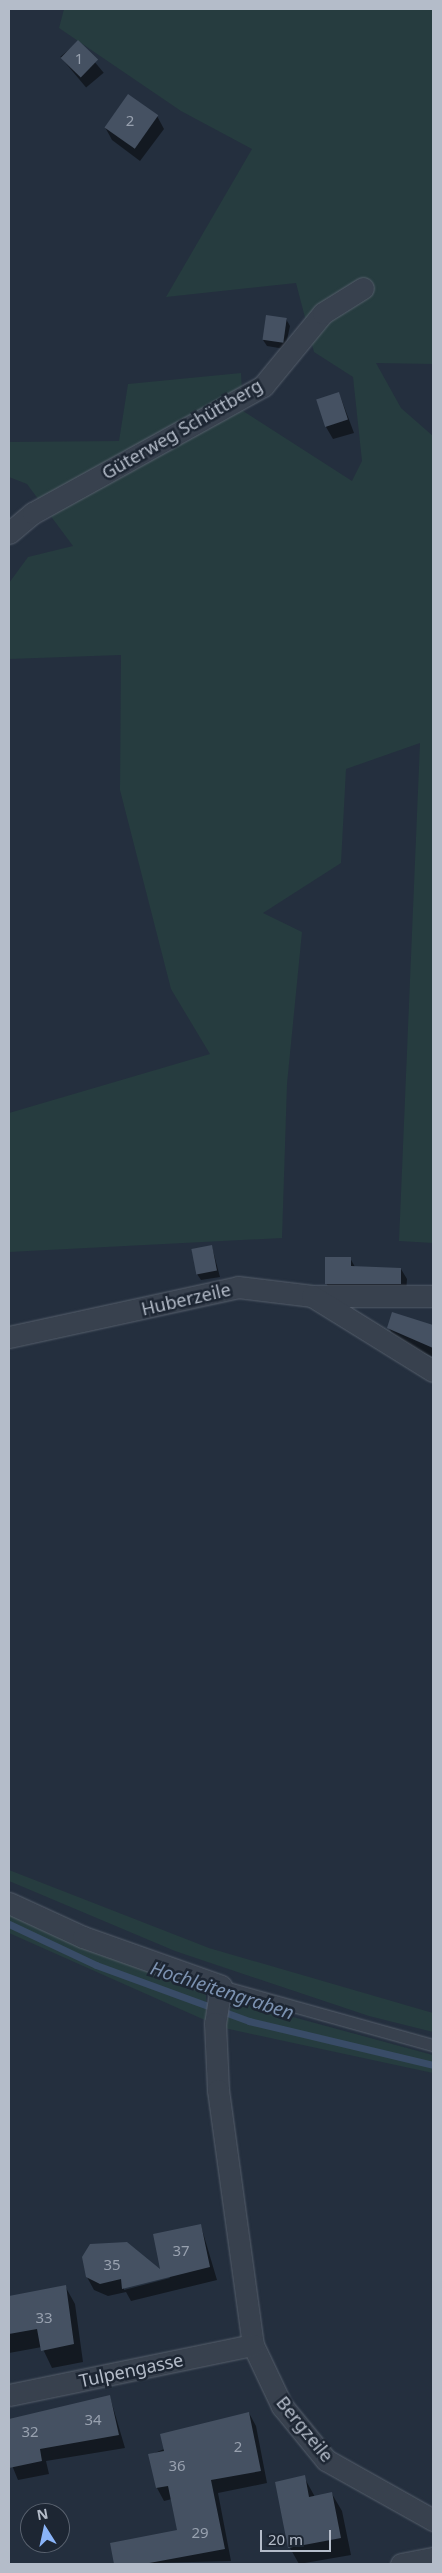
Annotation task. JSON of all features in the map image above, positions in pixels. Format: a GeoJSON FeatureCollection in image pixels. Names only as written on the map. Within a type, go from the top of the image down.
{"type":"FeatureCollection","features":[{"type":"Feature","properties":{"kind":"street","name":"Güterweg Schüttberg"},"geometry":{"type":"LineString","coordinates":[[9,533],[33,513],[263,386],[323,313],[363,288]]}},
{"type":"Feature","properties":{"kind":"street","name":"Huberzeile"},"geometry":{"type":"LineString","coordinates":[[9,1337],[238,1287],[312,1296],[433,1370]]}},
{"type":"Feature","properties":{"kind":"street"},"geometry":{"type":"LineString","coordinates":[[312,1296],[433,1296]]}},
{"type":"Feature","properties":{"kind":"street"},"geometry":{"type":"LineString","coordinates":[[9,1903],[83,1937],[219,1991]]}},
{"type":"Feature","properties":{"kind":"street","name":"Bergzeile"},"geometry":{"type":"LineString","coordinates":[[219,1991],[215,2023],[218,2090],[253,2345],[282,2406],[326,2460],[433,2520]]}},
{"type":"Feature","properties":{"kind":"street","name":"Tulpengasse"},"geometry":{"type":"LineString","coordinates":[[9,2395],[253,2345]]}},
{"type":"Feature","properties":{"kind":"street"},"geometry":{"type":"LineString","coordinates":[[402,2564],[433,2558]]}},
{"type":"Feature","properties":{"kind":"lane"},"geometry":{"type":"LineString","coordinates":[[219,1991],[433,2046]]}},
{"type":"Feature","properties":{"kind":"green space"},"geometry":{"type":"Polygon","coordinates":[[[64,9],[433,9],[433,364],[376,363],[401,408],[433,436],[433,1243],[399,1241],[420,743],[346,769],[341,863],[263,913],[302,932],[287,1084],[282,1238],[9,1252],[9,1113],[210,1054],[171,989],[120,790],[121,655],[9,659],[9,583],[28,557],[73,546],[27,484],[9,477],[9,442],[119,441],[128,384],[241,373],[243,411],[352,481],[362,461],[353,377],[314,352],[296,283],[166,297],[252,149],[181,111],[59,28],[64,9]]]}},
{"type":"Feature","properties":{"kind":"green space"},"geometry":{"type":"Polygon","coordinates":[[[9,1870],[209,1948],[433,2013],[433,2032],[369,2016],[175,1951],[9,1881],[9,1870]]]}},
{"type":"Feature","properties":{"kind":"green space"},"geometry":{"type":"Polygon","coordinates":[[[9,1915],[201,1990],[206,1995],[207,2021],[9,1933],[9,1915]]]}},
{"type":"Feature","properties":{"kind":"green space"},"geometry":{"type":"Polygon","coordinates":[[[234,2001],[433,2055],[433,2073],[224,2028],[234,2001]]]}},
{"type":"Feature","properties":{"kind":"building"},"geometry":{"type":"Polygon","coordinates":[[[78,40],[98,59],[81,77],[61,58],[78,40]]]}},
{"type":"Feature","properties":{"kind":"building"},"geometry":{"type":"Polygon","coordinates":[[[128,94],[158,115],[135,149],[104,128],[128,94]]]}},
{"type":"Feature","properties":{"kind":"building"},"geometry":{"type":"Polygon","coordinates":[[[266,315],[287,318],[283,343],[263,340],[266,315]]]}},
{"type":"Feature","properties":{"kind":"building"},"geometry":{"type":"Polygon","coordinates":[[[339,392],[348,420],[325,427],[316,399],[339,392]]]}},
{"type":"Feature","properties":{"kind":"building"},"geometry":{"type":"Polygon","coordinates":[[[212,1245],[217,1271],[196,1275],[191,1249],[212,1245]]]}},
{"type":"Feature","properties":{"kind":"building"},"geometry":{"type":"Polygon","coordinates":[[[325,1257],[351,1257],[351,1266],[401,1268],[401,1284],[325,1284],[325,1257]]]}},
{"type":"Feature","properties":{"kind":"building"},"geometry":{"type":"Polygon","coordinates":[[[392,1312],[433,1325],[433,1348],[387,1328],[392,1312]]]}},
{"type":"Feature","properties":{"kind":"building"},"geometry":{"type":"Polygon","coordinates":[[[201,2224],[210,2267],[122,2289],[121,2279],[100,2284],[86,2277],[82,2257],[90,2244],[127,2242],[160,2269],[153,2234],[201,2224]]]}},
{"type":"Feature","properties":{"kind":"building"},"geometry":{"type":"Polygon","coordinates":[[[66,2285],[74,2344],[41,2351],[37,2329],[9,2334],[9,2296],[66,2285]]]}},
{"type":"Feature","properties":{"kind":"building"},"geometry":{"type":"Polygon","coordinates":[[[110,2395],[119,2435],[40,2449],[42,2461],[9,2468],[9,2419],[110,2395]]]}},
{"type":"Feature","properties":{"kind":"building"},"geometry":{"type":"Polygon","coordinates":[[[249,2412],[261,2471],[211,2480],[225,2549],[144,2564],[114,2564],[110,2543],[177,2530],[168,2486],[156,2488],[148,2454],[164,2451],[160,2434],[249,2412]]]}},
{"type":"Feature","properties":{"kind":"building"},"geometry":{"type":"Polygon","coordinates":[[[305,2475],[309,2497],[332,2492],[341,2538],[288,2548],[275,2482],[305,2475]]]}},
{"type":"Feature","properties":{"kind":"waterway","name":"Hochleitengraben"},"geometry":{"type":"LineString","coordinates":[[9,1924],[96,1965],[249,2021],[433,2065]]}}]}
